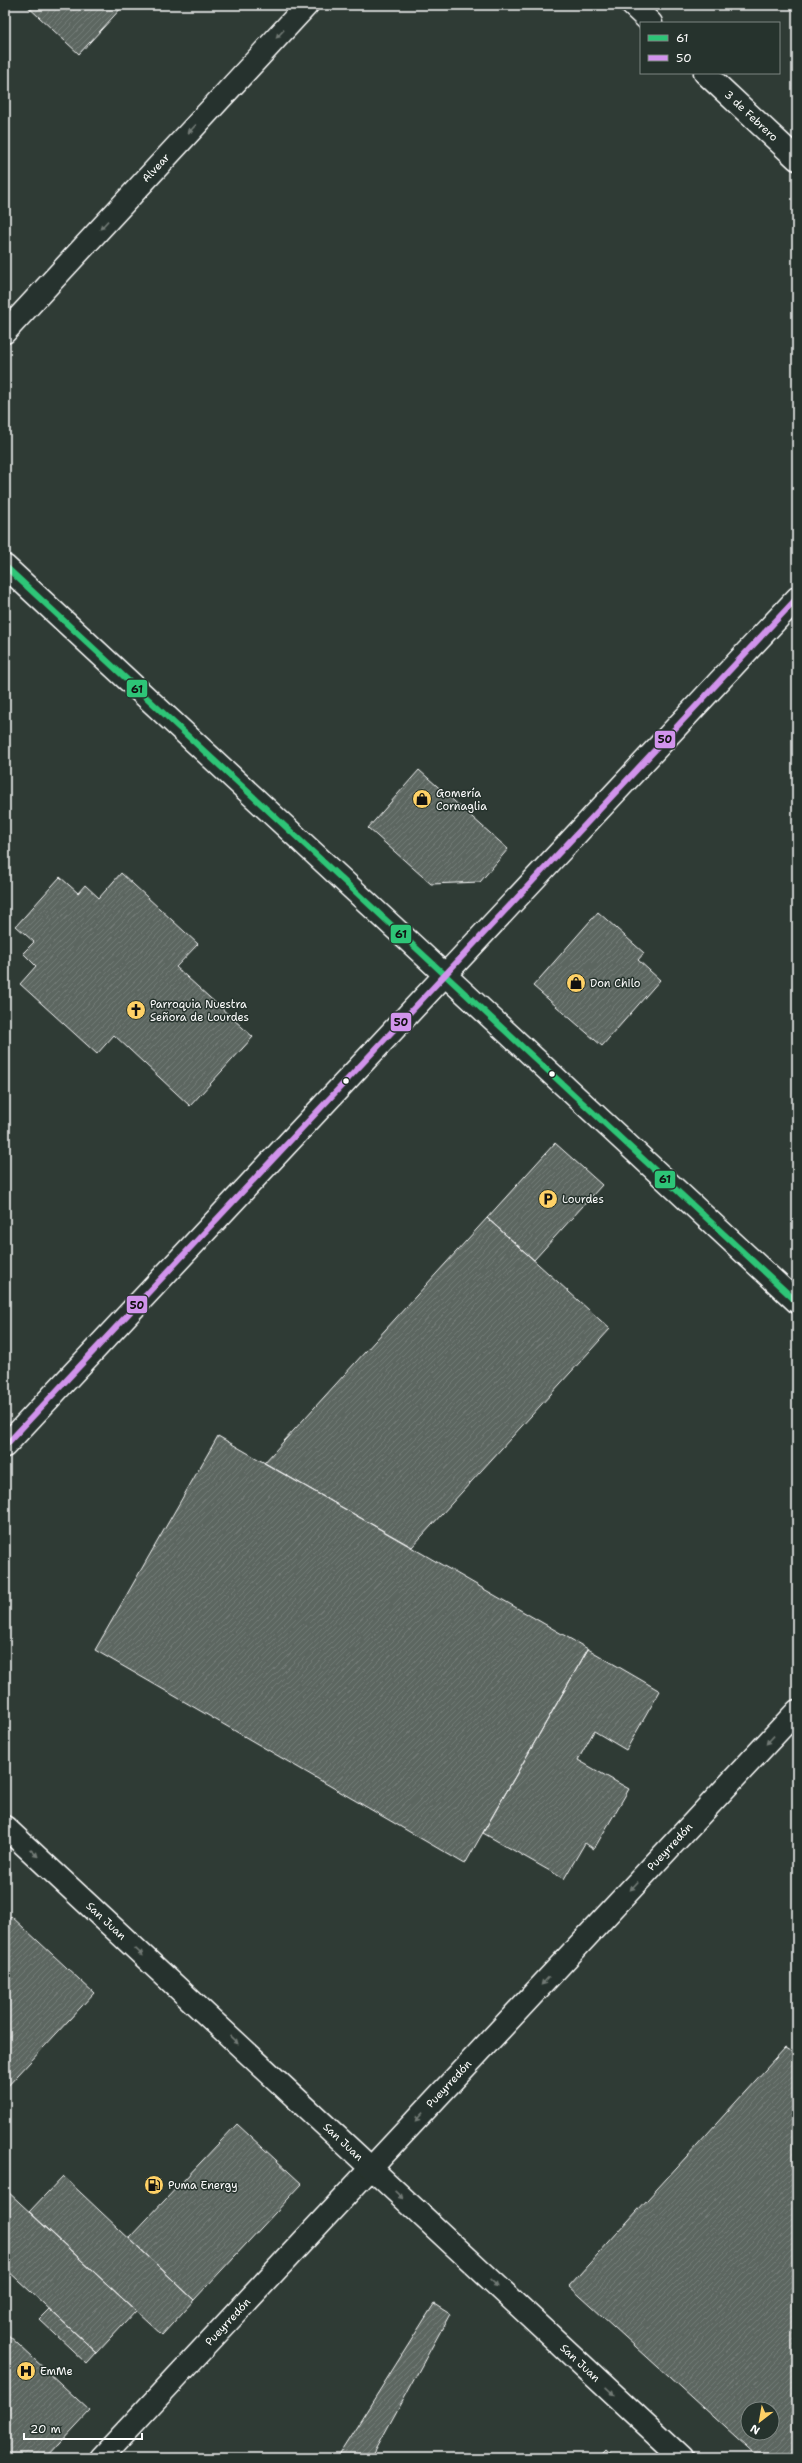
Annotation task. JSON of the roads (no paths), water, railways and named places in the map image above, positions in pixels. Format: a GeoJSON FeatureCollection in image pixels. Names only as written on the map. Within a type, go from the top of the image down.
{"type":"FeatureCollection","features":[{"type":"Feature","properties":{"kind":"street","name":"Alvear"},"geometry":{"type":"LineString","coordinates":[[5,332],[306,5]]}},
{"type":"Feature","properties":{"kind":"street"},"geometry":{"type":"LineString","coordinates":[[632,5],[650,22]]}},
{"type":"Feature","properties":{"kind":"street","name":"3 de Febrero"},"geometry":{"type":"LineString","coordinates":[[706,74],[797,159]]}},
{"type":"Feature","properties":{"kind":"street"},"geometry":{"type":"LineString","coordinates":[[5,566],[797,1302]]}},
{"type":"Feature","properties":{"kind":"street"},"geometry":{"type":"LineString","coordinates":[[5,1446],[797,598]]}},
{"type":"Feature","properties":{"kind":"street","name":"Pueyrredón"},"geometry":{"type":"LineString","coordinates":[[101,2458],[797,1711]]}},
{"type":"Feature","properties":{"kind":"street","name":"San Juan"},"geometry":{"type":"LineString","coordinates":[[5,1827],[682,2458]]}},
{"type":"Feature","properties":{"kind":"place","name":"Gomería Cornaglia"},"geometry":{"type":"Point","coordinates":[422,799]}},
{"type":"Feature","properties":{"kind":"place","name":"Don Chilo"},"geometry":{"type":"Point","coordinates":[576,983]}},
{"type":"Feature","properties":{"kind":"place","name":"Parroquia Nuestra Señora de Lourdes"},"geometry":{"type":"Point","coordinates":[136,1010]}},
{"type":"Feature","properties":{"kind":"place","name":"Lourdes"},"geometry":{"type":"Point","coordinates":[548,1199]}},
{"type":"Feature","properties":{"kind":"place","name":"Puma Energy"},"geometry":{"type":"Point","coordinates":[154,2185]}},
{"type":"Feature","properties":{"kind":"place","name":"EmMe"},"geometry":{"type":"Point","coordinates":[26,2371]}}]}
